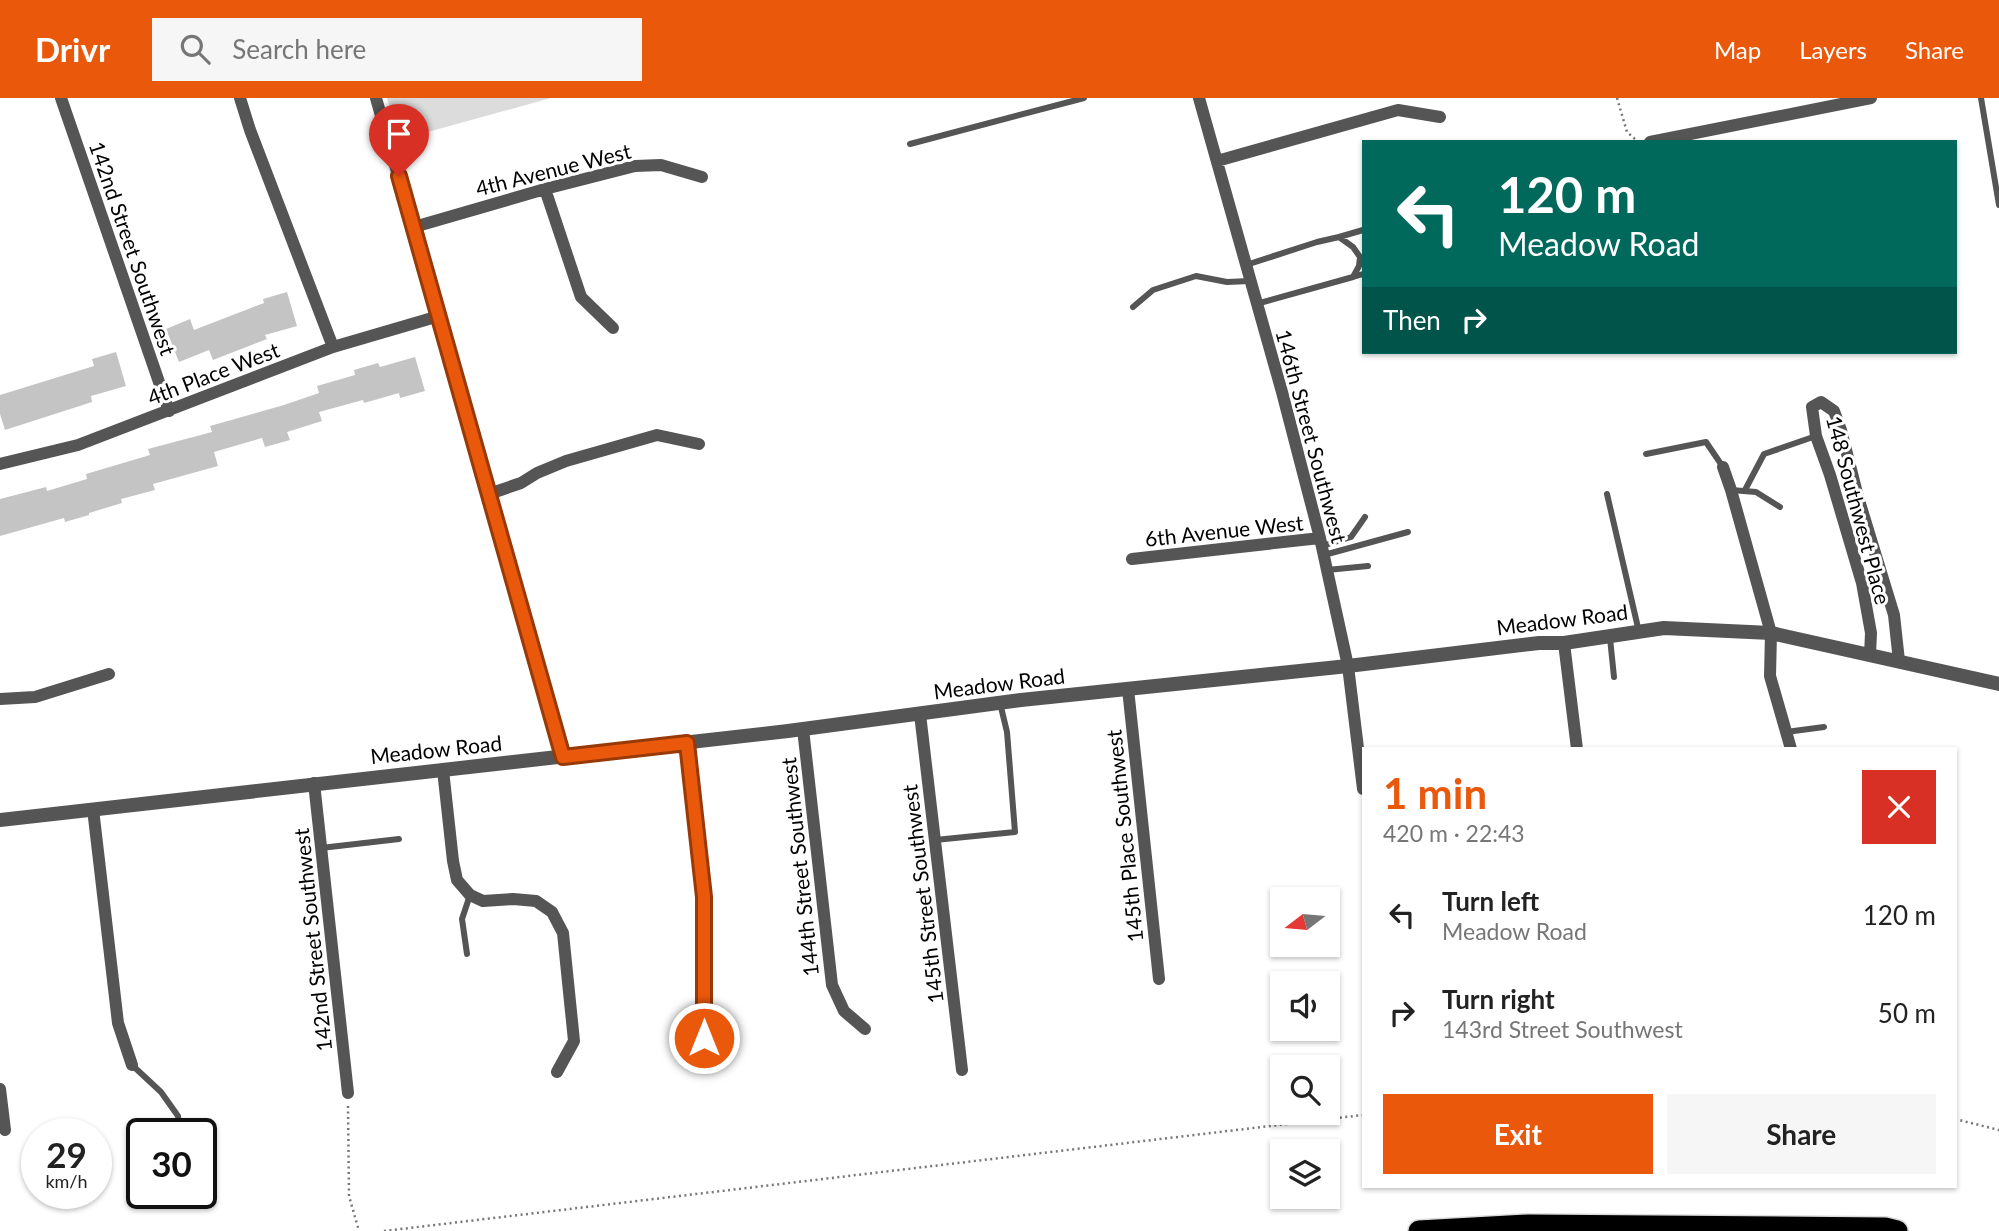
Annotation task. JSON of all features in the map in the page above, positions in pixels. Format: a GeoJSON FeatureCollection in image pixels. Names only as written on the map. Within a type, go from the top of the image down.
{"type":"FeatureCollection","features":[{"type":"Feature","properties":{"kind":"highway"},"geometry":{"type":"LineString","coordinates":[[1419,1231],[1528,1224],[1885,1228],[1896,1231]]}},
{"type":"Feature","properties":{"kind":"street","name":"142nd Street Southwest"},"geometry":{"type":"LineString","coordinates":[[61,98],[169,411]]}},
{"type":"Feature","properties":{"kind":"street"},"geometry":{"type":"LineString","coordinates":[[240,98],[332,347]]}},
{"type":"Feature","properties":{"kind":"street"},"geometry":{"type":"LineString","coordinates":[[376,98],[563,757]]}},
{"type":"Feature","properties":{"kind":"street","name":"146th Street Southwest"},"geometry":{"type":"LineString","coordinates":[[1199,98],[1282,392],[1322,546],[1348,666],[1362,781]]}},
{"type":"Feature","properties":{"kind":"street"},"geometry":{"type":"LineString","coordinates":[[1660,140],[1871,98]]}},
{"type":"Feature","properties":{"kind":"street"},"geometry":{"type":"LineString","coordinates":[[1217,161],[1398,110],[1440,117]]}},
{"type":"Feature","properties":{"kind":"street","name":"4th Avenue West"},"geometry":{"type":"LineString","coordinates":[[414,227],[635,166],[662,165],[702,177]]}},
{"type":"Feature","properties":{"kind":"street"},"geometry":{"type":"LineString","coordinates":[[545,189],[582,297],[613,328]]}},
{"type":"Feature","properties":{"kind":"street","name":"4th Place West"},"geometry":{"type":"LineString","coordinates":[[0,464],[78,445],[332,347],[439,316]]}},
{"type":"Feature","properties":{"kind":"street","name":"148 Southwest Place"},"geometry":{"type":"LineString","coordinates":[[1870,655],[1871,633],[1862,583],[1830,475],[1815,436],[1812,407],[1821,402],[1834,411],[1841,430],[1858,497],[1894,615],[1899,662]]}},
{"type":"Feature","properties":{"kind":"street"},"geometry":{"type":"LineString","coordinates":[[489,494],[521,483],[566,461],[657,435],[699,444]]}},
{"type":"Feature","properties":{"kind":"street"},"geometry":{"type":"LineString","coordinates":[[1723,467],[1738,490],[1771,633],[1770,676],[1790,747]]}},
{"type":"Feature","properties":{"kind":"street","name":"6th Avenue West"},"geometry":{"type":"LineString","coordinates":[[1132,559],[1322,546]]}},
{"type":"Feature","properties":{"kind":"street","name":"Meadow Road"},"geometry":{"type":"LineString","coordinates":[[0,820],[687,743],[1000,703],[1539,643],[1564,643],[1664,628],[1771,633],[1999,684]]}},
{"type":"Feature","properties":{"kind":"street"},"geometry":{"type":"LineString","coordinates":[[1564,643],[1577,747]]}},
{"type":"Feature","properties":{"kind":"street"},"geometry":{"type":"LineString","coordinates":[[0,699],[35,696],[109,674]]}},
{"type":"Feature","properties":{"kind":"street","name":"145th Place Southwest"},"geometry":{"type":"LineString","coordinates":[[1128,689],[1159,979]]}},
{"type":"Feature","properties":{"kind":"street","name":"145th Street Southwest"},"geometry":{"type":"LineString","coordinates":[[920,714],[962,1070]]}},
{"type":"Feature","properties":{"kind":"street","name":"144th Street Southwest"},"geometry":{"type":"LineString","coordinates":[[803,729],[832,985],[844,1012],[866,1029]]}},
{"type":"Feature","properties":{"kind":"street"},"geometry":{"type":"LineString","coordinates":[[687,743],[704,897],[704,1038]]}},
{"type":"Feature","properties":{"kind":"street"},"geometry":{"type":"LineString","coordinates":[[443,770],[457,880],[470,895],[483,901],[536,901],[552,912],[563,933],[574,1041],[557,1072]]}},
{"type":"Feature","properties":{"kind":"street","name":"142nd Street Southwest"},"geometry":{"type":"LineString","coordinates":[[314,783],[348,1093]]}},
{"type":"Feature","properties":{"kind":"street"},"geometry":{"type":"LineString","coordinates":[[93,809],[118,1023],[132,1065]]}},
{"type":"Feature","properties":{"kind":"street"},"geometry":{"type":"LineString","coordinates":[[0,1089],[5,1130]]}},
{"type":"Feature","properties":{"kind":"lane"},"geometry":{"type":"LineString","coordinates":[[910,144],[1084,98]]}},
{"type":"Feature","properties":{"kind":"lane"},"geometry":{"type":"LineString","coordinates":[[1981,98],[1999,205]]}},
{"type":"Feature","properties":{"kind":"lane"},"geometry":{"type":"LineString","coordinates":[[1246,265],[1362,230]]}},
{"type":"Feature","properties":{"kind":"lane"},"geometry":{"type":"LineString","coordinates":[[1339,237],[1353,247],[1360,257],[1353,277]]}},
{"type":"Feature","properties":{"kind":"lane"},"geometry":{"type":"LineString","coordinates":[[1256,304],[1362,274]]}},
{"type":"Feature","properties":{"kind":"lane"},"geometry":{"type":"LineString","coordinates":[[1133,307],[1153,290],[1196,276],[1227,282],[1250,281]]}},
{"type":"Feature","properties":{"kind":"lane"},"geometry":{"type":"LineString","coordinates":[[1780,507],[1756,492],[1738,490],[1764,454],[1815,436]]}},
{"type":"Feature","properties":{"kind":"lane"},"geometry":{"type":"LineString","coordinates":[[1646,454],[1706,442],[1723,467]]}},
{"type":"Feature","properties":{"kind":"lane"},"geometry":{"type":"LineString","coordinates":[[1606,494],[1639,632]]}},
{"type":"Feature","properties":{"kind":"lane"},"geometry":{"type":"LineString","coordinates":[[1322,546],[1351,537],[1365,517]]}},
{"type":"Feature","properties":{"kind":"lane"},"geometry":{"type":"LineString","coordinates":[[1322,546],[1408,532]]}},
{"type":"Feature","properties":{"kind":"lane"},"geometry":{"type":"LineString","coordinates":[[1327,570],[1368,566]]}},
{"type":"Feature","properties":{"kind":"lane"},"geometry":{"type":"LineString","coordinates":[[1610,636],[1614,677]]}},
{"type":"Feature","properties":{"kind":"lane"},"geometry":{"type":"LineString","coordinates":[[935,840],[1015,832],[1007,732],[1000,703]]}},
{"type":"Feature","properties":{"kind":"lane"},"geometry":{"type":"LineString","coordinates":[[1786,732],[1824,727]]}},
{"type":"Feature","properties":{"kind":"lane"},"geometry":{"type":"LineString","coordinates":[[321,848],[399,839]]}},
{"type":"Feature","properties":{"kind":"lane"},"geometry":{"type":"LineString","coordinates":[[467,954],[462,919],[470,895]]}},
{"type":"Feature","properties":{"kind":"lane"},"geometry":{"type":"LineString","coordinates":[[132,1065],[161,1092],[178,1118]]}},
{"type":"Feature","properties":{"kind":"path"},"geometry":{"type":"LineString","coordinates":[[1618,98],[1627,132],[1635,140]]}},
{"type":"Feature","properties":{"kind":"path"},"geometry":{"type":"LineString","coordinates":[[348,1093],[349,1196],[359,1231]]}},
{"type":"Feature","properties":{"kind":"path"},"geometry":{"type":"LineString","coordinates":[[384,1231],[1362,1115]]}},
{"type":"Feature","properties":{"kind":"path"},"geometry":{"type":"LineString","coordinates":[[1957,1120],[1999,1130]]}},
{"type":"Feature","properties":{"kind":"shaded area"},"geometry":{"type":"Polygon","coordinates":[[[387,98],[551,98],[399,140],[387,98]]]}},
{"type":"Feature","properties":{"kind":"building"},"geometry":{"type":"Polygon","coordinates":[[[287,292],[297,326],[265,335],[267,339],[213,360],[209,350],[179,362],[166,329],[190,319],[194,330],[264,303],[263,299],[287,292]]]}},
{"type":"Feature","properties":{"kind":"building"},"geometry":{"type":"Polygon","coordinates":[[[116,352],[126,386],[91,396],[92,402],[5,430],[0,414],[0,395],[94,366],[92,359],[116,352]]]}},
{"type":"Feature","properties":{"kind":"building"},"geometry":{"type":"Polygon","coordinates":[[[415,357],[425,391],[400,398],[399,393],[364,403],[363,400],[319,412],[322,421],[287,432],[290,440],[265,447],[262,438],[214,452],[218,466],[153,484],[155,490],[121,499],[122,503],[89,515],[65,522],[64,518],[0,536],[0,499],[46,487],[47,491],[87,479],[86,474],[150,455],[148,449],[212,432],[210,426],[319,393],[317,386],[355,375],[354,370],[378,363],[380,367],[415,357]]]}},
{"type":"Feature","properties":{"kind":"route"},"geometry":{"type":"LineString","coordinates":[[399,176],[563,757],[687,743],[704,897],[704,1038]]}}]}
